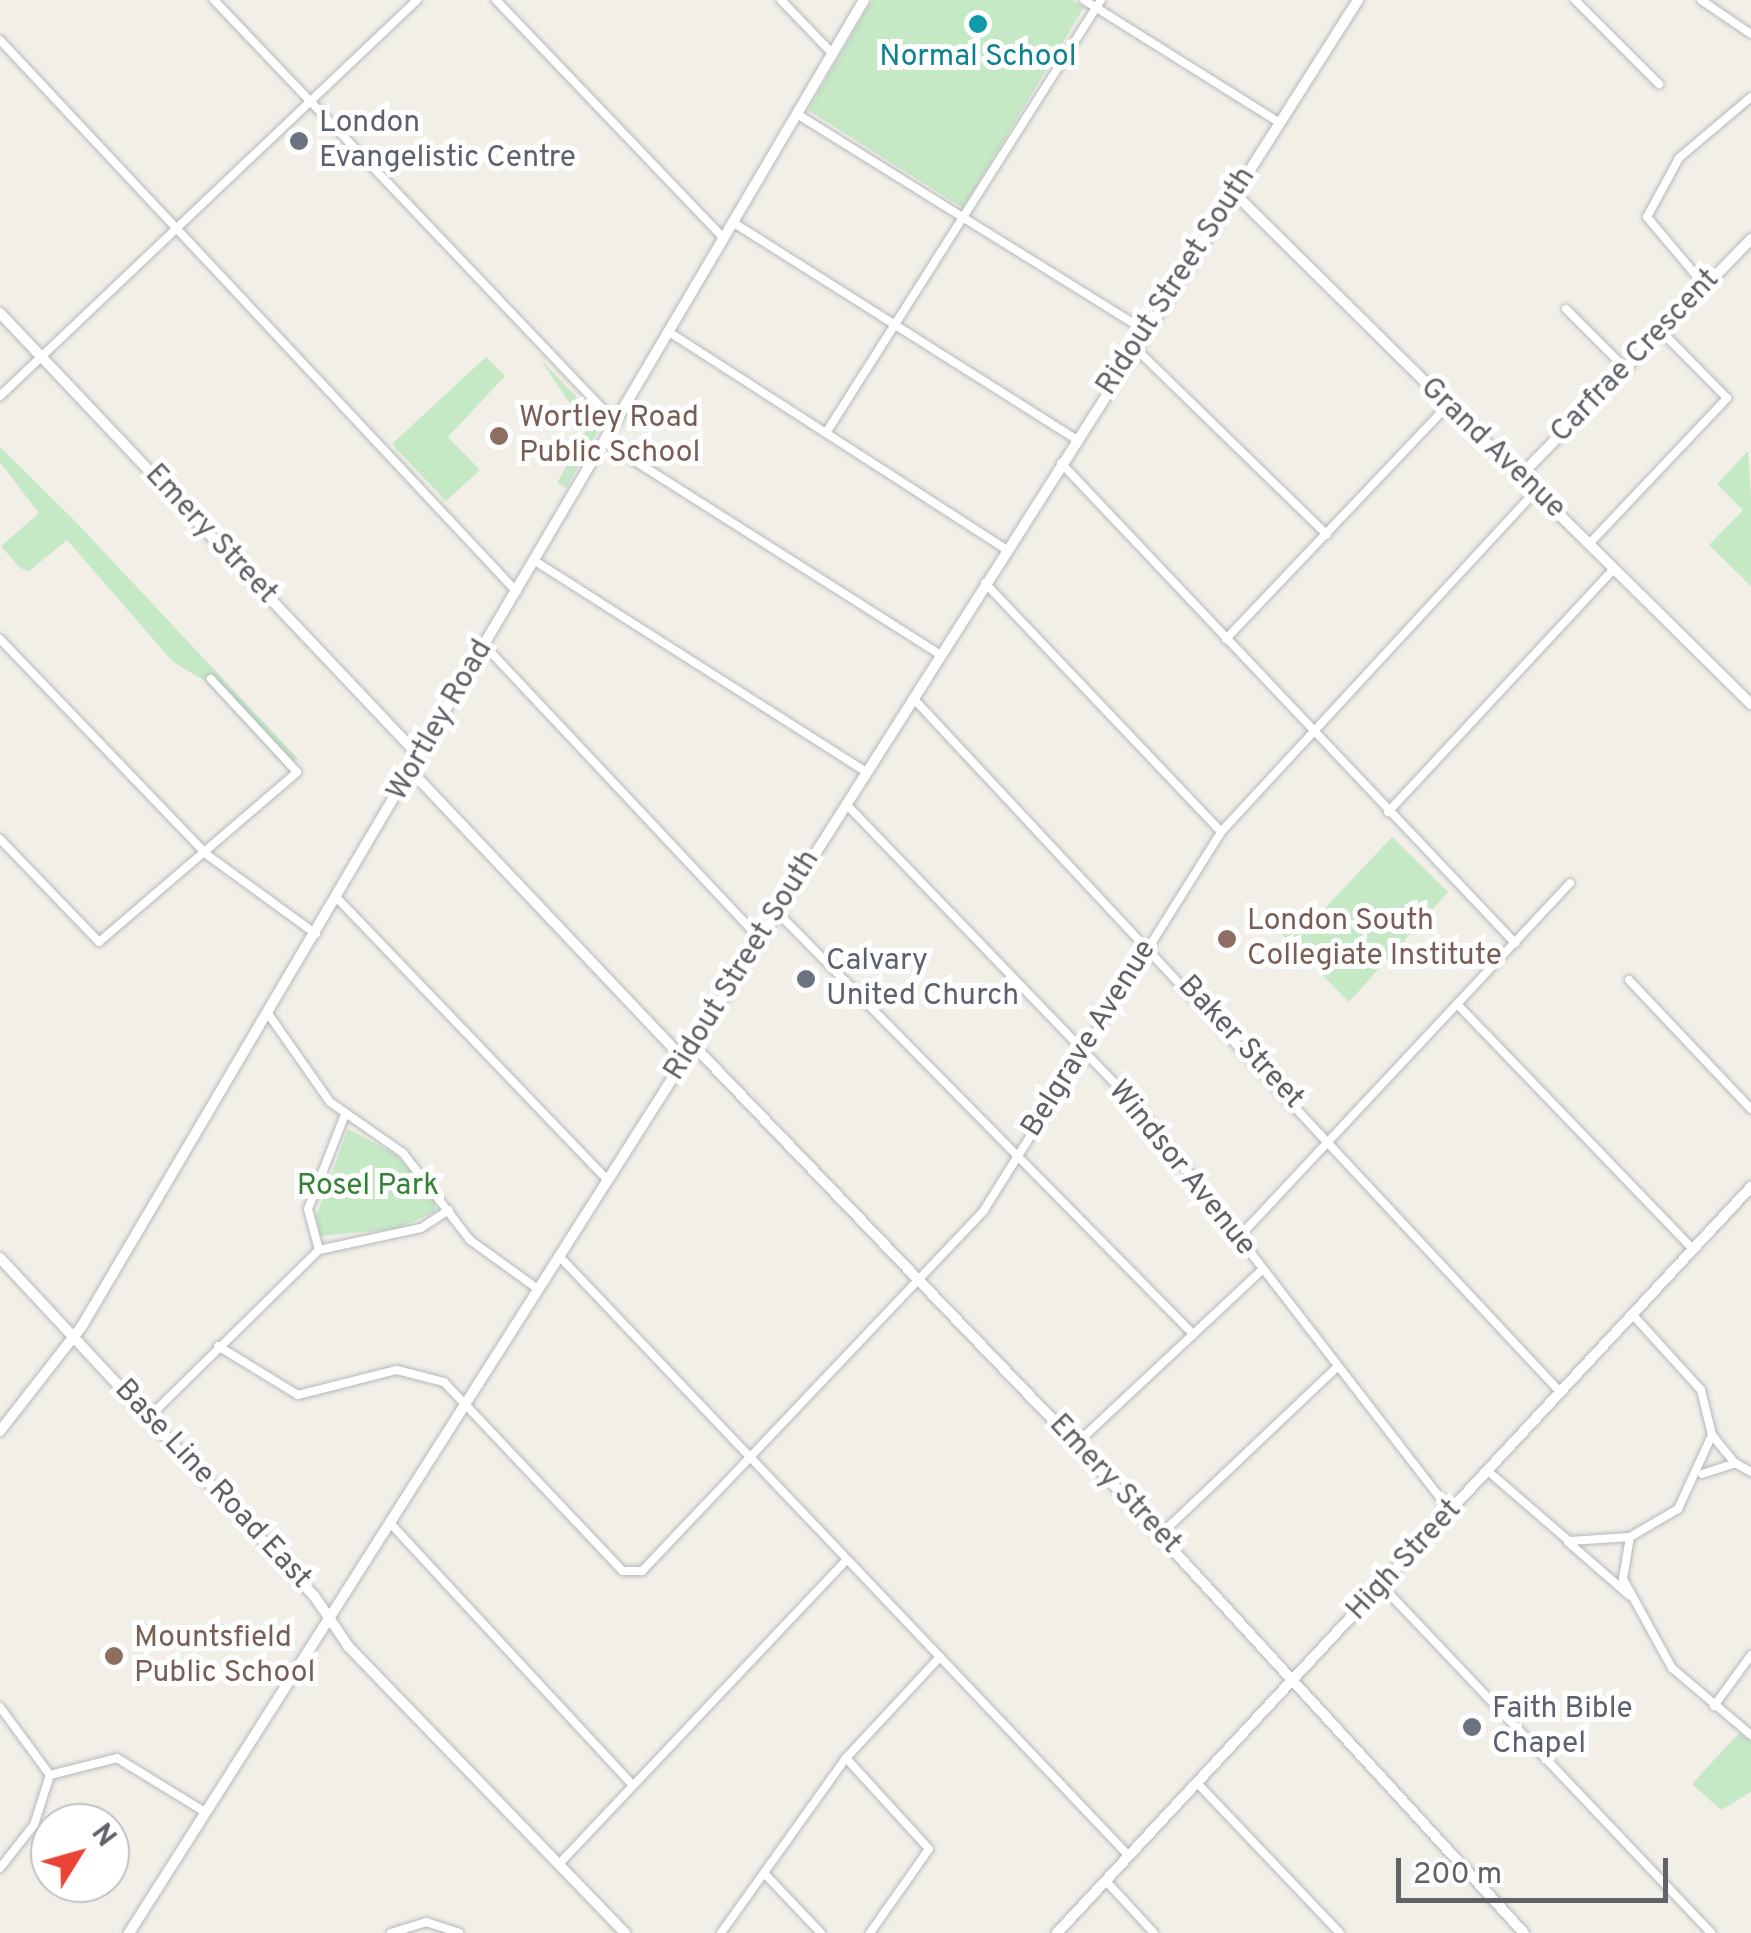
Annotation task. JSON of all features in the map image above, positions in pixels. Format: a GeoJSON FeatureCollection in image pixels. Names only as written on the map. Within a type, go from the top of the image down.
{"type":"FeatureCollection","features":[{"type":"Feature","properties":{"kind":"street"},"geometry":{"type":"LineString","coordinates":[[214,0],[616,424]]}},
{"type":"Feature","properties":{"kind":"street"},"geometry":{"type":"LineString","coordinates":[[0,396],[417,0]]}},
{"type":"Feature","properties":{"kind":"street"},"geometry":{"type":"LineString","coordinates":[[496,0],[724,239]]}},
{"type":"Feature","properties":{"kind":"street"},"geometry":{"type":"LineString","coordinates":[[781,0],[833,54]]}},
{"type":"Feature","properties":{"kind":"street","name":"Wortley Road"},"geometry":{"type":"LineString","coordinates":[[0,1430],[76,1337],[864,0]]}},
{"type":"Feature","properties":{"kind":"street"},"geometry":{"type":"LineString","coordinates":[[1084,0],[1098,4],[1280,123]]}},
{"type":"Feature","properties":{"kind":"street","name":"Ridout Street South"},"geometry":{"type":"LineString","coordinates":[[129,1933],[1358,0]]}},
{"type":"Feature","properties":{"kind":"street"},"geometry":{"type":"LineString","coordinates":[[1575,0],[1659,84]]}},
{"type":"Feature","properties":{"kind":"street"},"geometry":{"type":"LineString","coordinates":[[1702,0],[1751,34]]}},
{"type":"Feature","properties":{"kind":"street"},"geometry":{"type":"LineString","coordinates":[[826,433],[1098,4]]}},
{"type":"Feature","properties":{"kind":"street"},"geometry":{"type":"LineString","coordinates":[[0,40],[517,592]]}},
{"type":"Feature","properties":{"kind":"street"},"geometry":{"type":"LineString","coordinates":[[1705,286],[1648,217],[1679,158],[1751,97]]}},
{"type":"Feature","properties":{"kind":"street"},"geometry":{"type":"LineString","coordinates":[[797,114],[1145,331]]}},
{"type":"Feature","properties":{"kind":"street","name":"Grand Avenue"},"geometry":{"type":"LineString","coordinates":[[1234,193],[1751,704]]}},
{"type":"Feature","properties":{"kind":"street"},"geometry":{"type":"LineString","coordinates":[[734,222],[1076,439]]}},
{"type":"Feature","properties":{"kind":"street","name":"Carfrae Crescent"},"geometry":{"type":"LineString","coordinates":[[1521,475],[1751,239]]}},
{"type":"Feature","properties":{"kind":"street"},"geometry":{"type":"LineString","coordinates":[[1566,309],[1625,368]]}},
{"type":"Feature","properties":{"kind":"street","name":"Emery Street"},"geometry":{"type":"LineString","coordinates":[[0,312],[420,756]]}},
{"type":"Feature","properties":{"kind":"street"},"geometry":{"type":"LineString","coordinates":[[1589,544],[1727,398],[1661,331]]}},
{"type":"Feature","properties":{"kind":"street"},"geometry":{"type":"LineString","coordinates":[[669,332],[1006,550]]}},
{"type":"Feature","properties":{"kind":"street"},"geometry":{"type":"LineString","coordinates":[[1134,347],[1327,535]]}},
{"type":"Feature","properties":{"kind":"street"},"geometry":{"type":"LineString","coordinates":[[1226,640],[1448,406]]}},
{"type":"Feature","properties":{"kind":"street"},"geometry":{"type":"LineString","coordinates":[[604,442],[940,655]]}},
{"type":"Feature","properties":{"kind":"street"},"geometry":{"type":"LineString","coordinates":[[1061,463],[1515,943]]}},
{"type":"Feature","properties":{"kind":"street","name":"Belgrave Avenue"},"geometry":{"type":"LineString","coordinates":[[465,1407],[632,1576],[752,1458],[984,1210],[1221,832],[1312,728],[1536,491]]}},
{"type":"Feature","properties":{"kind":"street"},"geometry":{"type":"LineString","coordinates":[[535,561],[866,772]]}},
{"type":"Feature","properties":{"kind":"street"},"geometry":{"type":"LineString","coordinates":[[1388,812],[1614,569]]}},
{"type":"Feature","properties":{"kind":"street"},"geometry":{"type":"LineString","coordinates":[[985,584],[1221,832]]}},
{"type":"Feature","properties":{"kind":"street"},"geometry":{"type":"LineString","coordinates":[[0,640],[206,854],[316,934]]}},
{"type":"Feature","properties":{"kind":"street"},"geometry":{"type":"LineString","coordinates":[[485,646],[760,939]]}},
{"type":"Feature","properties":{"kind":"street"},"geometry":{"type":"LineString","coordinates":[[0,838],[99,942],[297,772],[211,679]]}},
{"type":"Feature","properties":{"kind":"street","name":"Baker Street"},"geometry":{"type":"LineString","coordinates":[[912,698],[1149,945],[1561,1393]]}},
{"type":"Feature","properties":{"kind":"street"},"geometry":{"type":"LineString","coordinates":[[412,772],[684,1060]]}},
{"type":"Feature","properties":{"kind":"street","name":"Windsor Avenue"},"geometry":{"type":"LineString","coordinates":[[846,804],[1139,1108],[1451,1512]]}},
{"type":"Feature","properties":{"kind":"street"},"geometry":{"type":"LineString","coordinates":[[1238,1238],[1332,1142],[1570,883]]}},
{"type":"Feature","properties":{"kind":"street"},"geometry":{"type":"LineString","coordinates":[[338,898],[608,1181]]}},
{"type":"Feature","properties":{"kind":"street"},"geometry":{"type":"LineString","coordinates":[[778,912],[1014,1159],[1076,1208],[1193,1334]]}},
{"type":"Feature","properties":{"kind":"street"},"geometry":{"type":"LineString","coordinates":[[1628,980],[1751,1109]]}},
{"type":"Feature","properties":{"kind":"street"},"geometry":{"type":"LineString","coordinates":[[1458,1005],[1695,1251]]}},
{"type":"Feature","properties":{"kind":"street"},"geometry":{"type":"LineString","coordinates":[[268,1015],[344,1116],[403,1153],[492,1261],[539,1290]]}},
{"type":"Feature","properties":{"kind":"street","name":"Emery Street"},"geometry":{"type":"LineString","coordinates":[[693,1045],[1076,1444],[1524,1933]]}},
{"type":"Feature","properties":{"kind":"street"},"geometry":{"type":"LineString","coordinates":[[320,1250],[308,1209],[344,1116]]}},
{"type":"Feature","properties":{"kind":"street","name":"High Street"},"geometry":{"type":"LineString","coordinates":[[1057,1933],[1751,1187]]}},
{"type":"Feature","properties":{"kind":"street"},"geometry":{"type":"LineString","coordinates":[[149,1417],[320,1250],[420,1228],[450,1210]]}},
{"type":"Feature","properties":{"kind":"street"},"geometry":{"type":"LineString","coordinates":[[560,1257],[1128,1855]]}},
{"type":"Feature","properties":{"kind":"street","name":"Base Line Road East"},"geometry":{"type":"LineString","coordinates":[[0,1258],[332,1618],[348,1646],[625,1933]]}},
{"type":"Feature","properties":{"kind":"street"},"geometry":{"type":"LineString","coordinates":[[1076,1444],[1262,1270]]}},
{"type":"Feature","properties":{"kind":"street"},"geometry":{"type":"LineString","coordinates":[[1633,1315],[1700,1390],[1712,1435],[1736,1463],[1751,1472]]}},
{"type":"Feature","properties":{"kind":"street"},"geometry":{"type":"LineString","coordinates":[[218,1346],[298,1395],[396,1370],[444,1382],[465,1407]]}},
{"type":"Feature","properties":{"kind":"street"},"geometry":{"type":"LineString","coordinates":[[1160,1535],[1337,1368]]}},
{"type":"Feature","properties":{"kind":"street"},"geometry":{"type":"LineString","coordinates":[[1552,1531],[1585,1544],[1630,1538],[1678,1508],[1702,1474],[1712,1435]]}},
{"type":"Feature","properties":{"kind":"street"},"geometry":{"type":"LineString","coordinates":[[1702,1474],[1736,1463]]}},
{"type":"Feature","properties":{"kind":"street"},"geometry":{"type":"LineString","coordinates":[[1489,1472],[1632,1598]]}},
{"type":"Feature","properties":{"kind":"street"},"geometry":{"type":"LineString","coordinates":[[390,1524],[633,1785]]}},
{"type":"Feature","properties":{"kind":"street"},"geometry":{"type":"LineString","coordinates":[[1630,1538],[1622,1568],[1632,1598],[1686,1688],[1751,1735]]}},
{"type":"Feature","properties":{"kind":"street"},"geometry":{"type":"LineString","coordinates":[[560,1864],[847,1559]]}},
{"type":"Feature","properties":{"kind":"street"},"geometry":{"type":"LineString","coordinates":[[1382,1586],[1710,1933]]}},
{"type":"Feature","properties":{"kind":"street"},"geometry":{"type":"LineString","coordinates":[[1714,1706],[1751,1655]]}},
{"type":"Feature","properties":{"kind":"street"},"geometry":{"type":"LineString","coordinates":[[721,1933],[846,1758],[940,1657]]}},
{"type":"Feature","properties":{"kind":"street"},"geometry":{"type":"LineString","coordinates":[[0,1708],[50,1775]]}},
{"type":"Feature","properties":{"kind":"street"},"geometry":{"type":"LineString","coordinates":[[50,1775],[117,1758],[205,1812]]}},
{"type":"Feature","properties":{"kind":"street"},"geometry":{"type":"LineString","coordinates":[[846,1758],[929,1848],[870,1933]]}},
{"type":"Feature","properties":{"kind":"street"},"geometry":{"type":"LineString","coordinates":[[0,1868],[34,1825],[50,1775]]}},
{"type":"Feature","properties":{"kind":"street"},"geometry":{"type":"LineString","coordinates":[[1197,1782],[1340,1933]]}},
{"type":"Feature","properties":{"kind":"street"},"geometry":{"type":"LineString","coordinates":[[764,1874],[821,1933]]}},
{"type":"Feature","properties":{"kind":"street"},"geometry":{"type":"LineString","coordinates":[[1106,1881],[1154,1933]]}},
{"type":"Feature","properties":{"kind":"street"},"geometry":{"type":"LineString","coordinates":[[391,1933],[426,1922],[459,1933]]}},
{"type":"Feature","properties":{"kind":"green space"},"geometry":{"type":"Polygon","coordinates":[[[872,0],[1072,0],[1084,7],[963,208],[808,110],[872,0]]]}},
{"type":"Feature","properties":{"kind":"green space"},"geometry":{"type":"Polygon","coordinates":[[[486,357],[505,376],[448,437],[480,470],[446,501],[392,444],[486,357]]]}},
{"type":"Feature","properties":{"kind":"green space"},"geometry":{"type":"Polygon","coordinates":[[[540,359],[602,424],[566,488],[557,483],[587,429],[540,359]]]}},
{"type":"Feature","properties":{"kind":"green space"},"geometry":{"type":"Polygon","coordinates":[[[0,447],[74,520],[298,759],[286,768],[207,682],[173,662],[67,540],[28,572],[19,567],[1,546],[39,513],[0,462],[0,447]]]}},
{"type":"Feature","properties":{"kind":"green space"},"geometry":{"type":"Polygon","coordinates":[[[1748,451],[1751,586],[1709,545],[1743,510],[1717,484],[1748,451]]]}},
{"type":"Feature","properties":{"kind":"green space"},"geometry":{"type":"Polygon","coordinates":[[[1392,837],[1448,892],[1349,1002],[1277,929],[1300,912],[1312,922],[1392,837]]]}},
{"type":"Feature","properties":{"kind":"green space","name":"Rosel Park"},"geometry":{"type":"Polygon","coordinates":[[[348,1129],[395,1154],[435,1197],[435,1212],[396,1229],[320,1236],[316,1217],[348,1129]]]}},
{"type":"Feature","properties":{"kind":"green space"},"geometry":{"type":"Polygon","coordinates":[[[1739,1733],[1751,1741],[1751,1792],[1721,1810],[1692,1784],[1739,1733]]]}},
{"type":"Feature","properties":{"kind":"place","name":"Normal School"},"geometry":{"type":"Point","coordinates":[978,24]}},
{"type":"Feature","properties":{"kind":"place","name":"London Evangelistic Centre"},"geometry":{"type":"Point","coordinates":[299,141]}},
{"type":"Feature","properties":{"kind":"place","name":"Wortley Road Public School"},"geometry":{"type":"Point","coordinates":[499,436]}},
{"type":"Feature","properties":{"kind":"place","name":"London South Collegiate Institute"},"geometry":{"type":"Point","coordinates":[1227,939]}},
{"type":"Feature","properties":{"kind":"place","name":"Calvary United Church"},"geometry":{"type":"Point","coordinates":[806,979]}},
{"type":"Feature","properties":{"kind":"place","name":"Mountsfield Public School"},"geometry":{"type":"Point","coordinates":[114,1656]}},
{"type":"Feature","properties":{"kind":"place","name":"Faith Bible Chapel"},"geometry":{"type":"Point","coordinates":[1472,1727]}}]}
